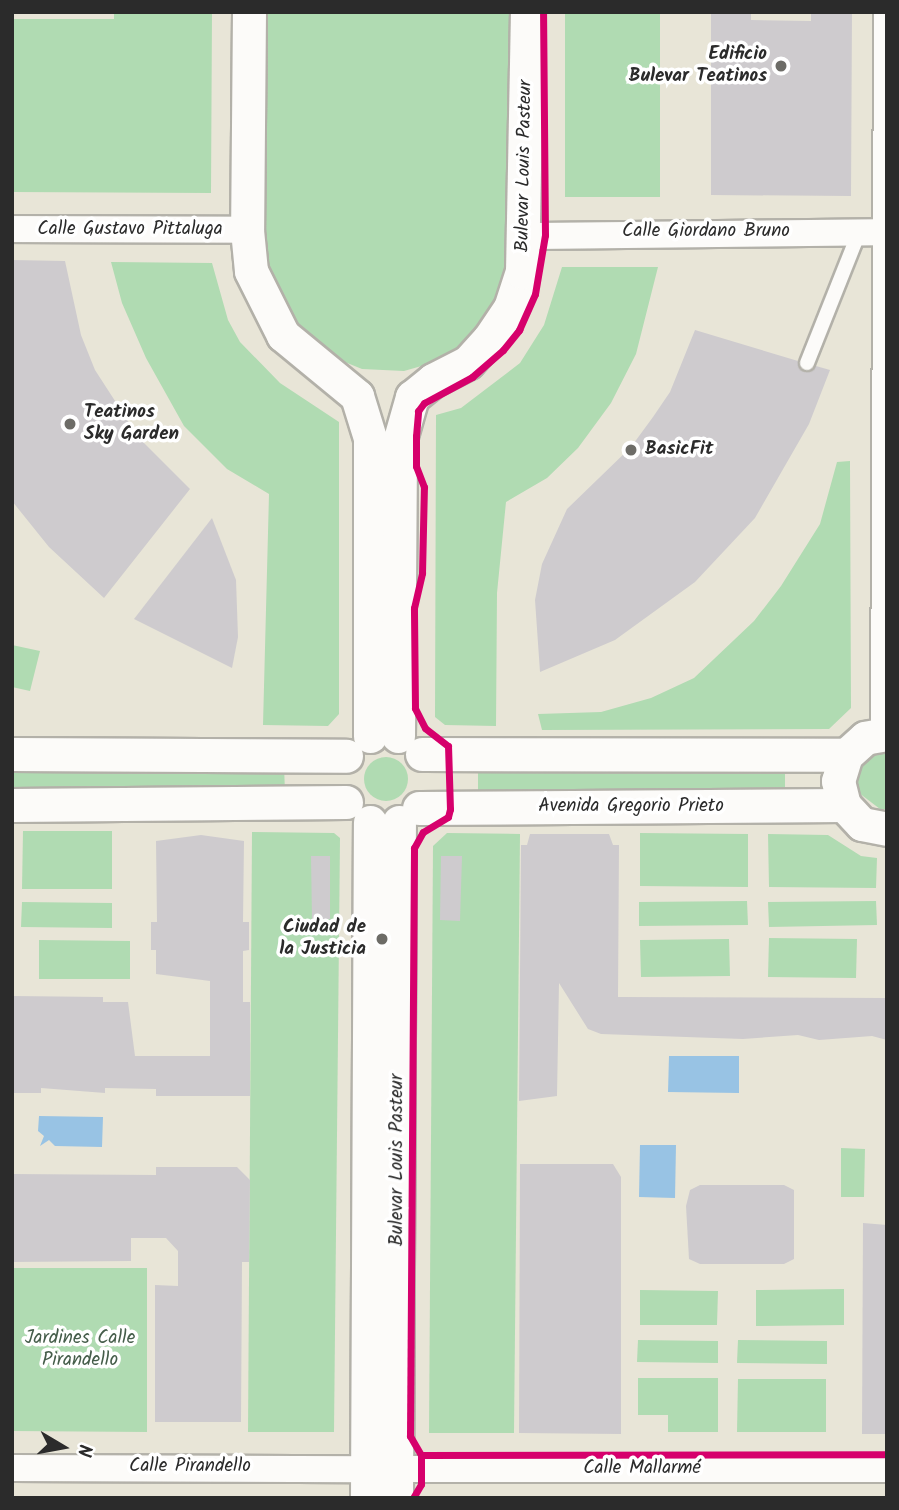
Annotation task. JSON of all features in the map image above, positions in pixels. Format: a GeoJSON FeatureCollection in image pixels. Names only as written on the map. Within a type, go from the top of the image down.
{"type":"FeatureCollection","features":[{"type":"Feature","properties":{"kind":"street"},"geometry":{"type":"LineString","coordinates":[[249,12],[247,230],[251,271],[283,335],[357,396],[370,438],[384,745],[430,782],[384,814],[339,779],[384,745],[400,439],[412,397],[357,396]]}},
{"type":"Feature","properties":{"kind":"street","name":"Bulevar Louis Pasteur"},"geometry":{"type":"LineString","coordinates":[[412,397],[433,380],[468,362],[489,339],[510,308],[522,272],[526,236],[527,12]]}},
{"type":"Feature","properties":{"kind":"street"},"geometry":{"type":"LineString","coordinates":[[887,12],[885,734],[865,738],[846,755],[838,781],[844,805],[862,824],[887,829]]}},
{"type":"Feature","properties":{"kind":"street","name":"Calle Gustavo Pittaluga"},"geometry":{"type":"LineString","coordinates":[[12,229],[247,230]]}},
{"type":"Feature","properties":{"kind":"street","name":"Calle Giordano Bruno"},"geometry":{"type":"LineString","coordinates":[[526,236],[886,232]]}},
{"type":"Feature","properties":{"kind":"street"},"geometry":{"type":"LineString","coordinates":[[12,754],[384,745],[846,755]]}},
{"type":"Feature","properties":{"kind":"street","name":"Avenida Gregorio Prieto"},"geometry":{"type":"LineString","coordinates":[[12,805],[384,814],[844,805]]}},
{"type":"Feature","properties":{"kind":"street","name":"Bulevar Louis Pasteur"},"geometry":{"type":"LineString","coordinates":[[382,1483],[384,814]]}},
{"type":"Feature","properties":{"kind":"street","name":"Calle Pirandello"},"geometry":{"type":"LineString","coordinates":[[12,1468],[382,1483]]}},
{"type":"Feature","properties":{"kind":"street","name":"Calle Mallarmé"},"geometry":{"type":"LineString","coordinates":[[382,1483],[887,1469]]}},
{"type":"Feature","properties":{"kind":"lane"},"geometry":{"type":"LineString","coordinates":[[807,363],[859,232]]}},
{"type":"Feature","properties":{"kind":"green space"},"geometry":{"type":"Polygon","coordinates":[[[114,12],[212,12],[211,193],[12,192],[12,19],[114,19],[114,12]]]}},
{"type":"Feature","properties":{"kind":"green space"},"geometry":{"type":"Polygon","coordinates":[[[265,12],[512,12],[510,278],[480,334],[446,359],[404,371],[362,369],[320,352],[287,323],[264,265],[265,12]]]}},
{"type":"Feature","properties":{"kind":"green space"},"geometry":{"type":"Polygon","coordinates":[[[565,12],[660,12],[660,197],[565,197],[565,12]]]}},
{"type":"Feature","properties":{"kind":"green space"},"geometry":{"type":"Polygon","coordinates":[[[111,262],[212,263],[228,320],[240,342],[280,383],[339,422],[339,714],[328,726],[263,725],[269,494],[227,469],[184,426],[146,358],[122,303],[111,262]]]}},
{"type":"Feature","properties":{"kind":"green space"},"geometry":{"type":"Polygon","coordinates":[[[562,267],[658,267],[636,354],[611,403],[578,448],[547,478],[506,502],[497,593],[496,726],[445,725],[435,717],[436,415],[461,408],[520,363],[544,325],[562,267]]]}},
{"type":"Feature","properties":{"kind":"green space"},"geometry":{"type":"Polygon","coordinates":[[[850,461],[851,708],[829,729],[542,730],[538,714],[601,712],[651,698],[694,678],[754,621],[781,586],[820,524],[837,462],[850,461]]]}},
{"type":"Feature","properties":{"kind":"green space"},"geometry":{"type":"Polygon","coordinates":[[[12,645],[40,651],[30,691],[12,687],[12,645]]]}},
{"type":"Feature","properties":{"kind":"green space"},"geometry":{"type":"Polygon","coordinates":[[[887,752],[887,809],[880,809],[859,793],[857,775],[867,758],[887,752]]]}},
{"type":"Feature","properties":{"kind":"green space"},"geometry":{"type":"Polygon","coordinates":[[[386,757],[402,763],[408,779],[402,795],[386,801],[370,795],[364,779],[370,763],[386,757]]]}},
{"type":"Feature","properties":{"kind":"green space"},"geometry":{"type":"Polygon","coordinates":[[[12,765],[284,765],[285,793],[12,791],[12,765]]]}},
{"type":"Feature","properties":{"kind":"green space"},"geometry":{"type":"Polygon","coordinates":[[[478,766],[785,767],[785,795],[478,794],[478,766]]]}},
{"type":"Feature","properties":{"kind":"green space"},"geometry":{"type":"Polygon","coordinates":[[[23,831],[112,831],[112,889],[22,889],[23,831]]]}},
{"type":"Feature","properties":{"kind":"green space"},"geometry":{"type":"Polygon","coordinates":[[[252,832],[334,833],[340,838],[334,1432],[248,1432],[252,832]]]}},
{"type":"Feature","properties":{"kind":"green space"},"geometry":{"type":"Polygon","coordinates":[[[447,833],[520,834],[514,1433],[429,1433],[433,846],[447,833]]]}},
{"type":"Feature","properties":{"kind":"green space"},"geometry":{"type":"Polygon","coordinates":[[[640,833],[748,834],[748,887],[640,886],[640,833]]]}},
{"type":"Feature","properties":{"kind":"green space"},"geometry":{"type":"Polygon","coordinates":[[[768,834],[828,835],[861,856],[877,858],[876,888],[769,887],[768,834]]]}},
{"type":"Feature","properties":{"kind":"green space"},"geometry":{"type":"Polygon","coordinates":[[[747,901],[748,925],[639,926],[639,902],[747,901]]]}},
{"type":"Feature","properties":{"kind":"green space"},"geometry":{"type":"Polygon","coordinates":[[[876,901],[877,925],[769,927],[768,902],[876,901]]]}},
{"type":"Feature","properties":{"kind":"green space"},"geometry":{"type":"Polygon","coordinates":[[[22,902],[112,903],[112,928],[21,927],[22,902]]]}},
{"type":"Feature","properties":{"kind":"green space"},"geometry":{"type":"Polygon","coordinates":[[[769,938],[857,939],[856,978],[768,977],[769,938]]]}},
{"type":"Feature","properties":{"kind":"green space"},"geometry":{"type":"Polygon","coordinates":[[[729,939],[730,976],[641,977],[640,940],[729,939]]]}},
{"type":"Feature","properties":{"kind":"green space"},"geometry":{"type":"Polygon","coordinates":[[[39,940],[130,941],[130,979],[39,979],[39,940]]]}},
{"type":"Feature","properties":{"kind":"green space"},"geometry":{"type":"Polygon","coordinates":[[[841,1148],[865,1149],[864,1197],[841,1197],[841,1148]]]}},
{"type":"Feature","properties":{"kind":"green space","name":"Jardines Calle Pirandello"},"geometry":{"type":"Polygon","coordinates":[[[12,1268],[147,1268],[147,1432],[12,1431],[12,1268]]]}},
{"type":"Feature","properties":{"kind":"green space"},"geometry":{"type":"Polygon","coordinates":[[[844,1289],[844,1325],[756,1326],[756,1290],[844,1289]]]}},
{"type":"Feature","properties":{"kind":"green space"},"geometry":{"type":"Polygon","coordinates":[[[640,1290],[718,1291],[717,1325],[640,1325],[640,1290]]]}},
{"type":"Feature","properties":{"kind":"green space"},"geometry":{"type":"Polygon","coordinates":[[[638,1340],[718,1341],[718,1363],[637,1362],[638,1340]]]}},
{"type":"Feature","properties":{"kind":"green space"},"geometry":{"type":"Polygon","coordinates":[[[738,1340],[827,1341],[827,1364],[737,1363],[738,1340]]]}},
{"type":"Feature","properties":{"kind":"green space"},"geometry":{"type":"Polygon","coordinates":[[[638,1378],[718,1378],[718,1432],[668,1432],[668,1415],[638,1415],[638,1378]]]}},
{"type":"Feature","properties":{"kind":"green space"},"geometry":{"type":"Polygon","coordinates":[[[738,1379],[826,1379],[826,1432],[737,1432],[738,1379]]]}},
{"type":"Feature","properties":{"kind":"water"},"geometry":{"type":"Polygon","coordinates":[[[669,1056],[739,1056],[739,1093],[668,1092],[669,1056]]]}},
{"type":"Feature","properties":{"kind":"water"},"geometry":{"type":"Polygon","coordinates":[[[39,1116],[103,1117],[102,1147],[55,1146],[49,1140],[40,1146],[44,1136],[38,1131],[39,1116]]]}},
{"type":"Feature","properties":{"kind":"water"},"geometry":{"type":"Polygon","coordinates":[[[640,1145],[676,1145],[675,1198],[639,1197],[640,1145]]]}},
{"type":"Feature","properties":{"kind":"building","name":"Edificio Bulevar Teatinos"},"geometry":{"type":"Polygon","coordinates":[[[711,12],[751,12],[751,20],[811,21],[811,12],[852,12],[851,196],[711,195],[711,12]]]}},
{"type":"Feature","properties":{"kind":"building","name":"Teatinos Sky Garden"},"geometry":{"type":"Polygon","coordinates":[[[12,260],[65,261],[81,335],[95,370],[139,438],[190,489],[104,598],[49,547],[12,501],[12,260]]]}},
{"type":"Feature","properties":{"kind":"building"},"geometry":{"type":"Polygon","coordinates":[[[695,330],[798,361],[804,372],[816,366],[830,370],[809,424],[755,518],[695,582],[615,640],[540,672],[535,600],[542,564],[567,509],[631,447],[670,392],[695,330]]]}},
{"type":"Feature","properties":{"kind":"building"},"geometry":{"type":"Polygon","coordinates":[[[212,518],[236,580],[238,637],[232,668],[134,619],[212,518]]]}},
{"type":"Feature","properties":{"kind":"building"},"geometry":{"type":"Polygon","coordinates":[[[530,834],[609,834],[613,845],[619,845],[618,997],[887,998],[887,1040],[872,1036],[819,1040],[798,1035],[743,1039],[601,1034],[588,1029],[559,983],[557,1096],[519,1101],[521,845],[527,845],[530,834]]]}},
{"type":"Feature","properties":{"kind":"building"},"geometry":{"type":"Polygon","coordinates":[[[201,835],[244,841],[243,922],[249,922],[249,950],[243,951],[243,1002],[250,1002],[250,1096],[156,1096],[156,1089],[105,1088],[105,1093],[41,1088],[41,1093],[13,1093],[12,996],[103,997],[103,1002],[128,1002],[135,1056],[210,1056],[210,981],[156,974],[156,950],[151,950],[151,922],[157,922],[156,841],[201,835]]]}},
{"type":"Feature","properties":{"kind":"building"},"geometry":{"type":"Polygon","coordinates":[[[311,856],[330,856],[330,919],[312,919],[311,856]]]}},
{"type":"Feature","properties":{"kind":"building"},"geometry":{"type":"Polygon","coordinates":[[[441,856],[462,856],[460,921],[440,920],[441,856]]]}},
{"type":"Feature","properties":{"kind":"building"},"geometry":{"type":"Polygon","coordinates":[[[520,1164],[613,1164],[621,1177],[621,1434],[519,1433],[520,1164]]]}},
{"type":"Feature","properties":{"kind":"building"},"geometry":{"type":"Polygon","coordinates":[[[156,1167],[237,1167],[250,1180],[249,1262],[242,1262],[241,1422],[155,1422],[155,1285],[178,1286],[178,1251],[166,1238],[131,1238],[131,1261],[12,1262],[12,1174],[156,1175],[156,1167]]]}},
{"type":"Feature","properties":{"kind":"building"},"geometry":{"type":"Polygon","coordinates":[[[700,1185],[784,1185],[794,1190],[794,1259],[784,1264],[700,1264],[689,1259],[686,1206],[690,1190],[700,1185]]]}},
{"type":"Feature","properties":{"kind":"building"},"geometry":{"type":"Polygon","coordinates":[[[863,1223],[887,1225],[887,1434],[862,1434],[863,1223]]]}},
{"type":"Feature","properties":{"kind":"cycle path"},"geometry":{"type":"LineString","coordinates":[[413,1498],[421,1484],[421,1455],[410,1436],[414,848],[423,832],[448,817],[450,809],[448,746],[425,728],[415,708],[414,608],[422,573],[424,487],[416,466],[418,411],[424,403],[472,377],[503,350],[519,330],[535,294],[545,235],[543,12]]}},
{"type":"Feature","properties":{"kind":"cycle path"},"geometry":{"type":"LineString","coordinates":[[421,1455],[887,1454]]}},
{"type":"Feature","properties":{"kind":"place","name":"Edificio Bulevar Teatinos"},"geometry":{"type":"Point","coordinates":[781,66]}},
{"type":"Feature","properties":{"kind":"place","name":"Teatinos Sky Garden"},"geometry":{"type":"Point","coordinates":[70,424]}},
{"type":"Feature","properties":{"kind":"place","name":"BasicFit"},"geometry":{"type":"Point","coordinates":[631,450]}},
{"type":"Feature","properties":{"kind":"place","name":"Ciudad de la Justicia"},"geometry":{"type":"Point","coordinates":[382,939]}}]}
